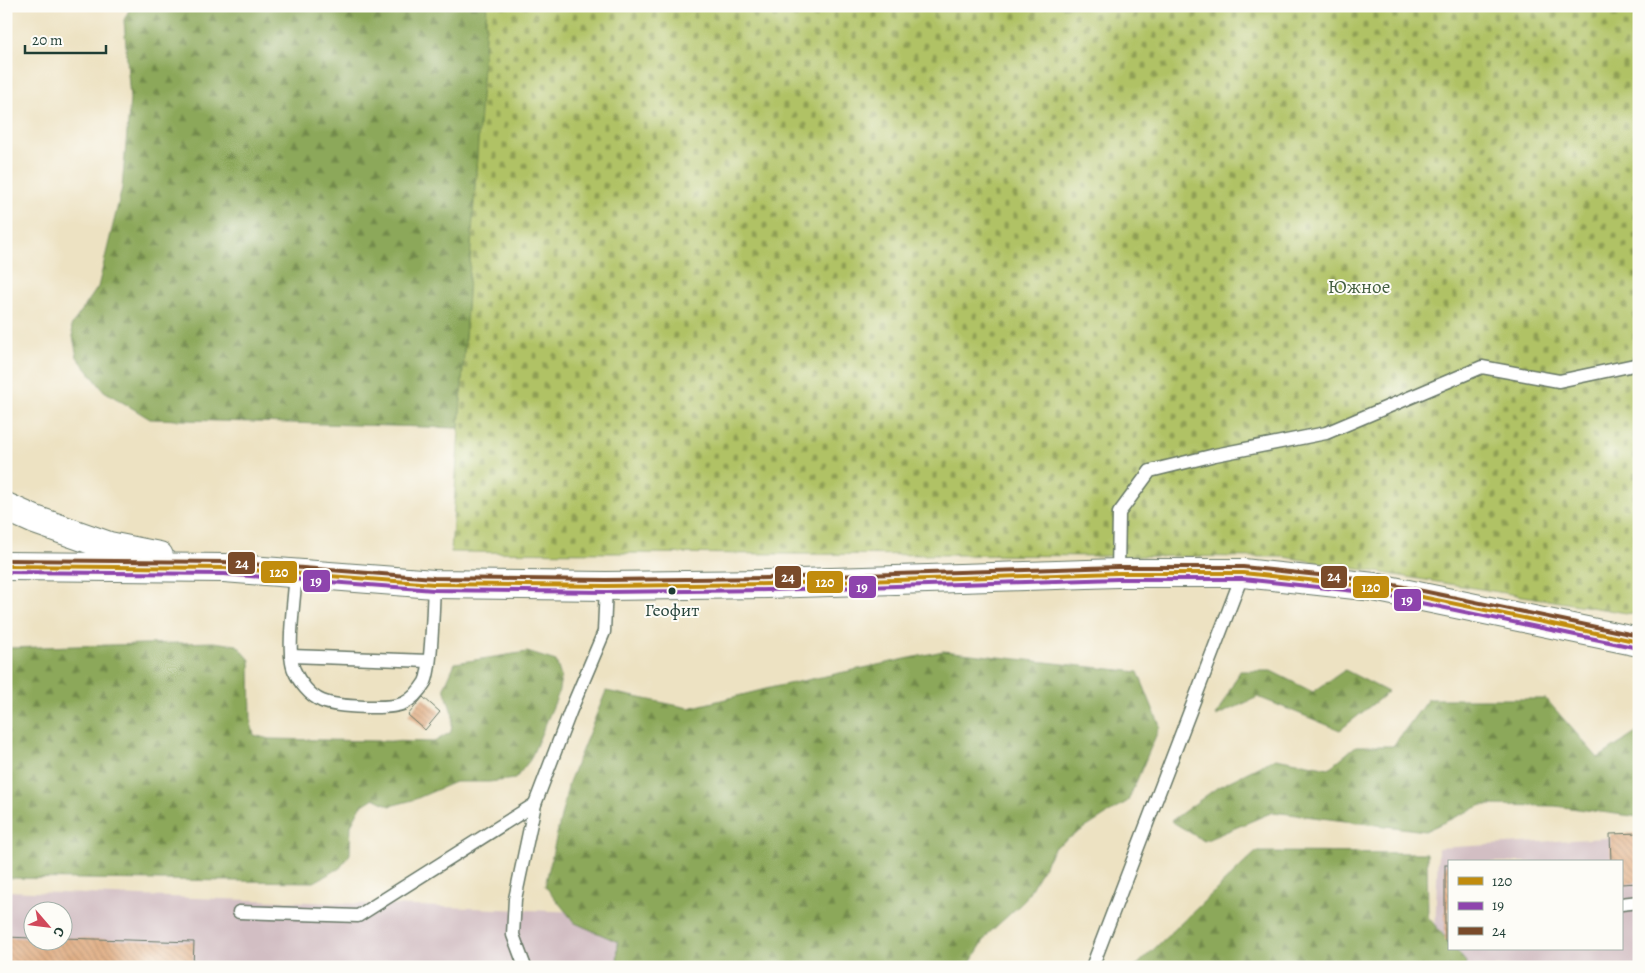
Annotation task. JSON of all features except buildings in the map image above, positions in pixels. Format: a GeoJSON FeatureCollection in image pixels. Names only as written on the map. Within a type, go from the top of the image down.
{"type":"FeatureCollection","features":[{"type":"Feature","properties":{"kind":"main road"},"geometry":{"type":"LineString","coordinates":[[6,507],[35,520],[109,546],[224,568]]}},
{"type":"Feature","properties":{"kind":"main road"},"geometry":{"type":"LineString","coordinates":[[6,566],[224,568],[434,584],[606,586],[1118,573],[1244,573],[1374,586],[1639,642]]}},
{"type":"Feature","properties":{"kind":"lane"},"geometry":{"type":"LineString","coordinates":[[1118,573],[1119,514],[1150,472],[1215,454],[1326,433],[1482,367],[1558,381],[1639,364]]}},
{"type":"Feature","properties":{"kind":"lane"},"geometry":{"type":"LineString","coordinates":[[296,572],[291,656],[294,670],[303,686],[320,700],[337,706],[392,707],[405,703],[416,694],[426,680],[434,584]]}},
{"type":"Feature","properties":{"kind":"lane"},"geometry":{"type":"LineString","coordinates":[[1092,967],[1244,573]]}},
{"type":"Feature","properties":{"kind":"lane"},"geometry":{"type":"LineString","coordinates":[[525,967],[513,935],[515,899],[535,804],[570,712],[604,632],[606,586]]}},
{"type":"Feature","properties":{"kind":"lane"},"geometry":{"type":"LineString","coordinates":[[291,656],[429,661]]}},
{"type":"Feature","properties":{"kind":"lane"},"geometry":{"type":"LineString","coordinates":[[239,912],[358,916],[535,804]]}},
{"type":"Feature","properties":{"kind":"lane"},"geometry":{"type":"LineString","coordinates":[[1622,904],[1639,902]]}},
{"type":"Feature","properties":{"kind":"shaded area"},"geometry":{"type":"Polygon","coordinates":[[[1639,836],[1639,967],[1434,967],[1438,848],[1639,836]]]}},
{"type":"Feature","properties":{"kind":"shaded area"},"geometry":{"type":"Polygon","coordinates":[[[6,891],[634,914],[630,967],[6,967],[6,891]]]}},
{"type":"Feature","properties":{"kind":"green space"},"geometry":{"type":"Polygon","coordinates":[[[131,6],[487,6],[459,428],[150,419],[104,391],[77,357],[71,326],[98,287],[122,188],[130,99],[124,20],[131,6]]]}},
{"type":"Feature","properties":{"kind":"green space","name":"Южное"},"geometry":{"type":"Polygon","coordinates":[[[487,6],[1639,6],[1639,615],[1285,557],[451,552],[487,6]]]}},
{"type":"Feature","properties":{"kind":"green space"},"geometry":{"type":"Polygon","coordinates":[[[213,642],[237,645],[250,660],[251,723],[254,735],[269,739],[434,742],[451,732],[453,716],[444,688],[455,663],[527,652],[556,661],[561,677],[558,695],[530,760],[515,779],[489,782],[455,782],[413,800],[390,806],[374,798],[361,806],[351,825],[350,854],[340,868],[314,882],[6,878],[6,648],[213,642]]]}},
{"type":"Feature","properties":{"kind":"green space"},"geometry":{"type":"Polygon","coordinates":[[[943,651],[1138,672],[1160,726],[1128,801],[1055,847],[1024,901],[988,934],[969,965],[975,967],[617,967],[618,942],[575,923],[545,886],[569,782],[606,691],[689,708],[774,687],[943,651]]]}},
{"type":"Feature","properties":{"kind":"green space"},"geometry":{"type":"Polygon","coordinates":[[[1345,670],[1388,692],[1340,730],[1258,697],[1216,716],[1240,671],[1271,671],[1313,692],[1345,670]]]}},
{"type":"Feature","properties":{"kind":"green space"},"geometry":{"type":"Polygon","coordinates":[[[1428,699],[1546,699],[1598,758],[1639,731],[1639,817],[1555,806],[1482,805],[1425,831],[1273,812],[1204,841],[1171,821],[1218,787],[1276,758],[1329,768],[1356,746],[1393,746],[1428,699]]]}},
{"type":"Feature","properties":{"kind":"green space"},"geometry":{"type":"Polygon","coordinates":[[[1256,852],[1427,853],[1428,917],[1448,941],[1448,950],[1456,950],[1466,962],[1465,967],[1135,967],[1256,852]]]}},
{"type":"Feature","properties":{"kind":"transit line","name":"24"},"geometry":{"type":"LineString","coordinates":[[6,560],[224,562],[434,578],[606,580],[767,578],[1118,567],[1243,567],[1375,581],[1639,636]]}},
{"type":"Feature","properties":{"kind":"transit line","name":"120"},"geometry":{"type":"LineString","coordinates":[[6,566],[224,568],[434,584],[606,586],[767,584],[1118,573],[1243,573],[1374,587],[1639,642]]}},
{"type":"Feature","properties":{"kind":"transit line","name":"19"},"geometry":{"type":"LineString","coordinates":[[6,572],[224,574],[434,590],[606,592],[767,590],[1118,579],[1243,579],[1373,593],[1638,648]]}},
{"type":"Feature","properties":{"kind":"place","name":"Геофит"},"geometry":{"type":"Point","coordinates":[672,591]}}]}
